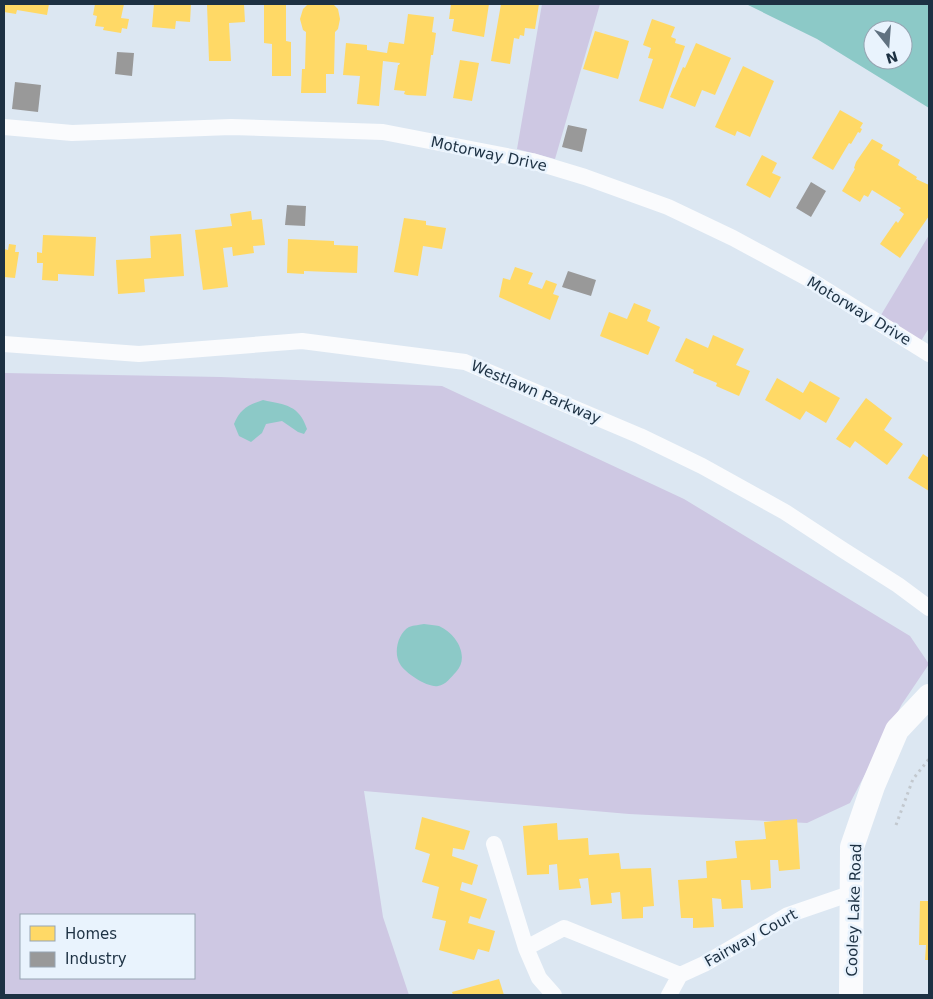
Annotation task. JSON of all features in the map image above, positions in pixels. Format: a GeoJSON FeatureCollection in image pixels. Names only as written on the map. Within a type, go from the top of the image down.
{"type":"FeatureCollection","features":[{"type":"Feature","properties":{"kind":"main road","name":"Cooley Lake Road"},"geometry":{"type":"LineString","coordinates":[[851,995],[852,847],[873,786],[897,730],[929,696]]}},
{"type":"Feature","properties":{"kind":"street","name":"Motorway Drive"},"geometry":{"type":"LineString","coordinates":[[4,127],[72,133],[231,127],[383,132],[532,161],[585,177],[668,207],[733,238],[815,283],[929,354]]}},
{"type":"Feature","properties":{"kind":"street","name":"Westlawn Parkway"},"geometry":{"type":"LineString","coordinates":[[4,344],[139,354],[302,341],[465,362],[640,436],[702,466],[784,512],[898,584],[929,608]]}},
{"type":"Feature","properties":{"kind":"street"},"geometry":{"type":"LineString","coordinates":[[494,844],[526,948],[539,978],[554,995]]}},
{"type":"Feature","properties":{"kind":"street","name":"Fairway Court"},"geometry":{"type":"LineString","coordinates":[[680,975],[704,964],[788,915],[852,893]]}},
{"type":"Feature","properties":{"kind":"street"},"geometry":{"type":"LineString","coordinates":[[526,948],[564,928],[680,975],[669,995]]}},
{"type":"Feature","properties":{"kind":"path"},"geometry":{"type":"LineString","coordinates":[[896,825],[913,779],[929,758]]}},
{"type":"Feature","properties":{"kind":"shaded area"},"geometry":{"type":"Polygon","coordinates":[[[542,4],[600,4],[555,159],[517,149],[542,4]]]}},
{"type":"Feature","properties":{"kind":"shaded area"},"geometry":{"type":"Polygon","coordinates":[[[746,4],[929,4],[929,108],[867,70],[913,70],[913,20],[863,20],[863,67],[817,39],[746,4]]]}},
{"type":"Feature","properties":{"kind":"shaded area"},"geometry":{"type":"Polygon","coordinates":[[[929,235],[929,328],[921,341],[881,315],[929,235]]]}},
{"type":"Feature","properties":{"kind":"shaded area"},"geometry":{"type":"Polygon","coordinates":[[[4,373],[221,377],[442,386],[684,499],[910,636],[929,664],[902,704],[850,803],[807,823],[629,814],[364,791],[383,917],[409,995],[4,995],[4,373]]]}},
{"type":"Feature","properties":{"kind":"shaded area"},"geometry":{"type":"Polygon","coordinates":[[[263,400],[291,407],[296,411],[304,421],[307,429],[304,434],[282,421],[266,424],[262,433],[251,442],[239,436],[234,424],[239,415],[249,406],[263,400]]]}},
{"type":"Feature","properties":{"kind":"shaded area"},"geometry":{"type":"Polygon","coordinates":[[[424,624],[439,626],[451,634],[460,646],[462,653],[462,660],[456,672],[438,686],[429,685],[417,679],[403,668],[398,659],[399,638],[409,627],[424,624]]]}},
{"type":"Feature","properties":{"kind":"building: Homes"},"geometry":{"type":"Polygon","coordinates":[[[4,4],[49,4],[47,15],[17,10],[16,14],[4,12],[4,4]]]}},
{"type":"Feature","properties":{"kind":"building: Homes"},"geometry":{"type":"Polygon","coordinates":[[[95,4],[124,4],[121,18],[129,19],[127,29],[122,28],[121,33],[103,30],[104,27],[95,26],[97,16],[93,15],[95,4]]]}},
{"type":"Feature","properties":{"kind":"building: Homes"},"geometry":{"type":"Polygon","coordinates":[[[154,4],[191,4],[190,22],[176,21],[175,29],[152,27],[154,4]]]}},
{"type":"Feature","properties":{"kind":"building: Homes"},"geometry":{"type":"Polygon","coordinates":[[[207,4],[244,4],[245,22],[229,23],[231,61],[209,61],[207,4]]]}},
{"type":"Feature","properties":{"kind":"building: Homes"},"geometry":{"type":"Polygon","coordinates":[[[264,4],[286,4],[286,41],[291,42],[291,76],[272,76],[272,44],[264,43],[264,4]]]}},
{"type":"Feature","properties":{"kind":"building: Homes"},"geometry":{"type":"Polygon","coordinates":[[[308,4],[333,4],[338,9],[340,19],[338,29],[335,32],[334,74],[326,74],[326,93],[301,93],[302,69],[305,69],[306,32],[303,30],[300,19],[303,9],[308,4]]]}},
{"type":"Feature","properties":{"kind":"building: Homes"},"geometry":{"type":"Polygon","coordinates":[[[451,4],[489,4],[484,37],[452,31],[454,19],[449,19],[451,4]]]}},
{"type":"Feature","properties":{"kind":"building: Homes"},"geometry":{"type":"Polygon","coordinates":[[[501,4],[539,4],[535,29],[525,28],[524,36],[520,35],[519,39],[514,38],[510,64],[491,61],[501,4]]]}},
{"type":"Feature","properties":{"kind":"building: Homes"},"geometry":{"type":"Polygon","coordinates":[[[408,14],[434,17],[432,32],[436,33],[426,96],[407,95],[404,94],[405,91],[394,90],[398,65],[400,63],[383,61],[379,106],[357,104],[360,76],[343,75],[346,43],[367,45],[367,50],[387,53],[389,42],[404,44],[408,14]]]}},
{"type":"Feature","properties":{"kind":"building: Homes"},"geometry":{"type":"Polygon","coordinates":[[[652,19],[675,27],[671,37],[676,39],[675,43],[685,46],[663,109],[639,101],[653,59],[648,58],[651,48],[643,45],[652,19]]]}},
{"type":"Feature","properties":{"kind":"building: Homes"},"geometry":{"type":"Polygon","coordinates":[[[595,31],[629,41],[618,79],[583,69],[595,31]]]}},
{"type":"Feature","properties":{"kind":"building: Homes"},"geometry":{"type":"Polygon","coordinates":[[[696,43],[731,58],[715,95],[702,90],[695,107],[670,97],[696,43]]]}},
{"type":"Feature","properties":{"kind":"building: Homes"},"geometry":{"type":"Polygon","coordinates":[[[460,60],[479,63],[472,101],[453,98],[460,60]]]}},
{"type":"Feature","properties":{"kind":"building: Homes"},"geometry":{"type":"Polygon","coordinates":[[[743,66],[774,81],[750,137],[737,131],[735,136],[715,127],[743,66]]]}},
{"type":"Feature","properties":{"kind":"building: Homes"},"geometry":{"type":"Polygon","coordinates":[[[840,110],[863,123],[860,133],[858,132],[851,144],[849,143],[833,170],[812,158],[840,110]]]}},
{"type":"Feature","properties":{"kind":"building: Homes"},"geometry":{"type":"Polygon","coordinates":[[[872,139],[883,145],[881,149],[900,160],[898,165],[917,177],[916,179],[929,185],[929,216],[900,258],[880,244],[896,221],[898,223],[904,214],[899,210],[901,208],[872,190],[868,197],[864,195],[860,202],[842,191],[855,169],[856,162],[872,139]]]}},
{"type":"Feature","properties":{"kind":"building: Homes"},"geometry":{"type":"Polygon","coordinates":[[[762,155],[777,163],[772,173],[781,177],[770,198],[746,185],[762,155]]]}},
{"type":"Feature","properties":{"kind":"building: Homes"},"geometry":{"type":"Polygon","coordinates":[[[251,211],[252,220],[262,219],[265,245],[253,246],[254,253],[233,256],[232,247],[223,248],[228,287],[203,290],[195,230],[232,226],[230,214],[251,211]]]}},
{"type":"Feature","properties":{"kind":"building: Homes"},"geometry":{"type":"Polygon","coordinates":[[[404,218],[426,221],[426,225],[446,228],[442,249],[423,246],[418,276],[394,272],[404,218]]]}},
{"type":"Feature","properties":{"kind":"building: Homes"},"geometry":{"type":"Polygon","coordinates":[[[181,234],[184,276],[144,279],[145,292],[118,294],[116,260],[151,258],[150,236],[181,234]]]}},
{"type":"Feature","properties":{"kind":"building: Homes"},"geometry":{"type":"Polygon","coordinates":[[[43,235],[96,237],[94,276],[58,274],[58,281],[42,280],[43,263],[37,263],[37,252],[42,253],[43,235]]]}},
{"type":"Feature","properties":{"kind":"building: Homes"},"geometry":{"type":"Polygon","coordinates":[[[288,239],[334,241],[334,245],[358,246],[357,273],[304,271],[304,274],[287,273],[288,239]]]}},
{"type":"Feature","properties":{"kind":"building: Homes"},"geometry":{"type":"Polygon","coordinates":[[[9,244],[16,245],[15,252],[19,252],[15,278],[4,277],[4,249],[8,250],[9,244]]]}},
{"type":"Feature","properties":{"kind":"building: Homes"},"geometry":{"type":"Polygon","coordinates":[[[515,267],[533,273],[528,284],[542,289],[546,280],[557,284],[553,294],[559,296],[550,320],[499,297],[503,278],[510,280],[515,267]]]}},
{"type":"Feature","properties":{"kind":"building: Homes"},"geometry":{"type":"Polygon","coordinates":[[[634,303],[651,310],[647,321],[660,327],[648,355],[600,336],[609,312],[627,319],[634,303]]]}},
{"type":"Feature","properties":{"kind":"building: Homes"},"geometry":{"type":"Polygon","coordinates":[[[713,335],[744,349],[736,365],[750,371],[739,396],[716,386],[717,383],[693,373],[694,370],[675,361],[686,338],[708,348],[713,335]]]}},
{"type":"Feature","properties":{"kind":"building: Homes"},"geometry":{"type":"Polygon","coordinates":[[[777,378],[803,393],[810,381],[840,398],[826,423],[806,411],[800,420],[765,400],[777,378]]]}},
{"type":"Feature","properties":{"kind":"building: Homes"},"geometry":{"type":"Polygon","coordinates":[[[866,398],[892,418],[884,430],[903,444],[887,465],[855,441],[850,448],[836,439],[866,398]]]}},
{"type":"Feature","properties":{"kind":"building: Homes"},"geometry":{"type":"Polygon","coordinates":[[[923,454],[929,458],[929,491],[908,478],[923,454]]]}},
{"type":"Feature","properties":{"kind":"building: Homes"},"geometry":{"type":"Polygon","coordinates":[[[422,817],[470,831],[464,850],[453,848],[452,856],[478,865],[472,885],[462,882],[460,890],[487,899],[480,919],[470,916],[468,923],[495,931],[489,952],[478,949],[474,960],[439,950],[446,921],[432,918],[439,887],[422,882],[430,854],[415,849],[422,817]]]}},
{"type":"Feature","properties":{"kind":"building: Homes"},"geometry":{"type":"Polygon","coordinates":[[[797,819],[800,869],[779,871],[778,860],[770,860],[771,888],[751,890],[750,880],[741,880],[743,908],[722,909],[721,899],[712,898],[714,927],[693,928],[693,918],[681,918],[678,880],[707,878],[706,861],[737,858],[735,841],[766,839],[764,822],[797,819]]]}},
{"type":"Feature","properties":{"kind":"building: Homes"},"geometry":{"type":"Polygon","coordinates":[[[557,823],[558,840],[588,838],[589,855],[619,853],[621,869],[651,868],[654,906],[643,907],[643,918],[622,919],[620,892],[611,893],[612,903],[591,905],[588,878],[579,879],[581,888],[559,890],[557,864],[549,865],[549,874],[527,875],[523,826],[557,823]]]}},
{"type":"Feature","properties":{"kind":"building: Homes"},"geometry":{"type":"Polygon","coordinates":[[[920,901],[929,901],[929,960],[925,960],[926,945],[919,945],[920,901]]]}},
{"type":"Feature","properties":{"kind":"building: Homes"},"geometry":{"type":"Polygon","coordinates":[[[499,979],[504,995],[453,995],[452,992],[499,979]]]}},
{"type":"Feature","properties":{"kind":"building: Industry"},"geometry":{"type":"Polygon","coordinates":[[[117,52],[134,53],[132,76],[115,74],[117,52]]]}},
{"type":"Feature","properties":{"kind":"building: Industry"},"geometry":{"type":"Polygon","coordinates":[[[15,82],[41,85],[38,112],[12,109],[15,82]]]}},
{"type":"Feature","properties":{"kind":"building: Industry"},"geometry":{"type":"Polygon","coordinates":[[[568,125],[587,129],[582,152],[562,147],[568,125]]]}},
{"type":"Feature","properties":{"kind":"building: Industry"},"geometry":{"type":"Polygon","coordinates":[[[811,182],[826,191],[811,217],[796,208],[811,182]]]}},
{"type":"Feature","properties":{"kind":"building: Industry"},"geometry":{"type":"Polygon","coordinates":[[[287,205],[306,206],[305,226],[285,225],[287,205]]]}},
{"type":"Feature","properties":{"kind":"building: Industry"},"geometry":{"type":"Polygon","coordinates":[[[568,271],[596,280],[591,296],[562,287],[568,271]]]}}]}
